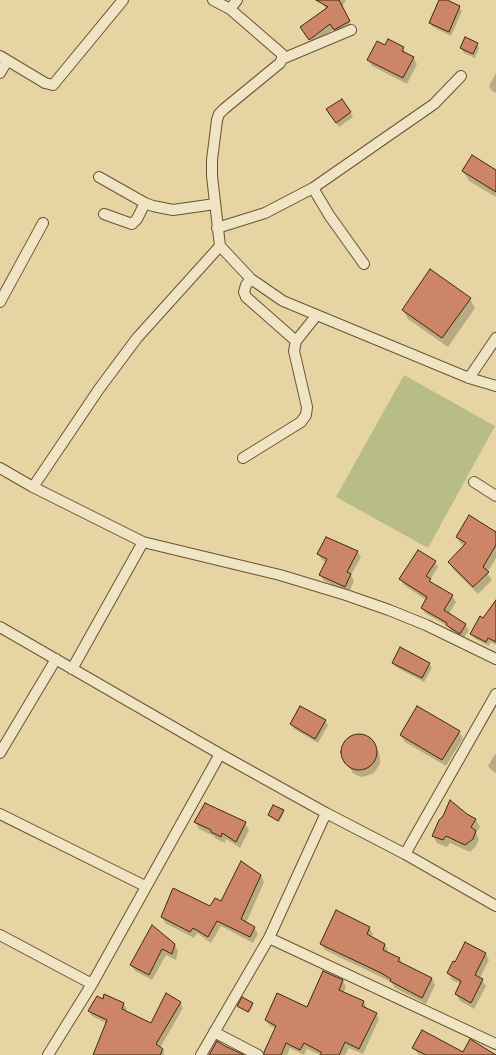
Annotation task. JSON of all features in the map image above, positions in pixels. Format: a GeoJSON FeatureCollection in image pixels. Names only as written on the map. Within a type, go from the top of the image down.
{"type":"FeatureCollection","features":[{"type":"Feature","properties":{"kind":"street"},"geometry":{"type":"LineString","coordinates":[[0,73],[4,58],[45,83],[53,85],[123,0]]}},
{"type":"Feature","properties":{"kind":"street"},"geometry":{"type":"LineString","coordinates":[[213,0],[230,9],[282,54],[282,59]]}},
{"type":"Feature","properties":{"kind":"street"},"geometry":{"type":"LineString","coordinates":[[230,9],[237,0]]}},
{"type":"Feature","properties":{"kind":"street"},"geometry":{"type":"LineString","coordinates":[[351,30],[282,59],[280,63],[224,109],[220,114],[217,120],[212,160],[212,176],[220,246],[250,279],[283,301],[316,316],[469,378],[496,386]]}},
{"type":"Feature","properties":{"kind":"street"},"geometry":{"type":"LineString","coordinates":[[217,228],[265,213],[313,188],[434,104],[461,76]]}},
{"type":"Feature","properties":{"kind":"street"},"geometry":{"type":"LineString","coordinates":[[99,177],[145,203],[173,210],[215,204]]}},
{"type":"Feature","properties":{"kind":"street"},"geometry":{"type":"LineString","coordinates":[[313,188],[329,215],[364,264]]}},
{"type":"Feature","properties":{"kind":"street"},"geometry":{"type":"LineString","coordinates":[[104,214],[132,224],[137,219],[145,203]]}},
{"type":"Feature","properties":{"kind":"street"},"geometry":{"type":"LineString","coordinates":[[0,302],[43,223]]}},
{"type":"Feature","properties":{"kind":"street"},"geometry":{"type":"LineString","coordinates":[[33,487],[99,389],[137,338],[220,246]]}},
{"type":"Feature","properties":{"kind":"street"},"geometry":{"type":"LineString","coordinates":[[250,279],[244,292],[246,297],[296,341]]}},
{"type":"Feature","properties":{"kind":"street"},"geometry":{"type":"LineString","coordinates":[[243,458],[301,422],[306,415],[307,407],[294,351],[296,341],[316,316]]}},
{"type":"Feature","properties":{"kind":"street"},"geometry":{"type":"LineString","coordinates":[[469,378],[496,338]]}},
{"type":"Feature","properties":{"kind":"street"},"geometry":{"type":"LineString","coordinates":[[0,468],[33,487],[143,542],[280,575],[346,595],[426,625],[496,659]]}},
{"type":"Feature","properties":{"kind":"street"},"geometry":{"type":"LineString","coordinates":[[474,482],[496,496]]}},
{"type":"Feature","properties":{"kind":"street"},"geometry":{"type":"LineString","coordinates":[[72,668],[143,542]]}},
{"type":"Feature","properties":{"kind":"street"},"geometry":{"type":"LineString","coordinates":[[0,627],[220,754],[326,813],[405,854],[496,906]]}},
{"type":"Feature","properties":{"kind":"street"},"geometry":{"type":"LineString","coordinates":[[0,753],[56,659]]}},
{"type":"Feature","properties":{"kind":"street"},"geometry":{"type":"LineString","coordinates":[[405,854],[496,694]]}},
{"type":"Feature","properties":{"kind":"street"},"geometry":{"type":"LineString","coordinates":[[48,1055],[92,984],[145,886],[220,754]]}},
{"type":"Feature","properties":{"kind":"street"},"geometry":{"type":"LineString","coordinates":[[201,1055],[269,938],[326,813]]}},
{"type":"Feature","properties":{"kind":"street"},"geometry":{"type":"LineString","coordinates":[[0,814],[145,886]]}},
{"type":"Feature","properties":{"kind":"street"},"geometry":{"type":"LineString","coordinates":[[0,935],[92,984]]}},
{"type":"Feature","properties":{"kind":"street"},"geometry":{"type":"LineString","coordinates":[[269,938],[496,1044]]}},
{"type":"Feature","properties":{"kind":"street"},"geometry":{"type":"LineString","coordinates":[[214,1032],[258,1055]]}},
{"type":"Feature","properties":{"kind":"green space"},"geometry":{"type":"Polygon","coordinates":[[[404,375],[495,426],[428,548],[336,497],[404,375]]]}},
{"type":"Feature","properties":{"kind":"building"},"geometry":{"type":"Polygon","coordinates":[[[316,0],[339,0],[350,21],[334,30],[330,24],[309,40],[300,27],[328,7],[316,0]]]}},
{"type":"Feature","properties":{"kind":"building"},"geometry":{"type":"Polygon","coordinates":[[[439,0],[447,0],[460,6],[449,32],[429,23],[439,0]]]}},
{"type":"Feature","properties":{"kind":"building"},"geometry":{"type":"Polygon","coordinates":[[[465,37],[478,43],[473,54],[460,48],[465,37]]]}},
{"type":"Feature","properties":{"kind":"building"},"geometry":{"type":"Polygon","coordinates":[[[388,39],[404,47],[402,51],[414,57],[403,78],[367,60],[377,41],[385,45],[388,39]]]}},
{"type":"Feature","properties":{"kind":"building"},"geometry":{"type":"Polygon","coordinates":[[[342,99],[351,112],[336,123],[326,109],[342,99]]]}},
{"type":"Feature","properties":{"kind":"building"},"geometry":{"type":"Polygon","coordinates":[[[472,155],[496,170],[496,192],[462,171],[472,155]]]}},
{"type":"Feature","properties":{"kind":"building"},"geometry":{"type":"Polygon","coordinates":[[[430,269],[471,298],[442,338],[402,310],[430,269]]]}},
{"type":"Feature","properties":{"kind":"building"},"geometry":{"type":"Polygon","coordinates":[[[469,515],[496,532],[496,545],[483,567],[489,572],[473,587],[448,562],[466,543],[456,537],[469,515]]]}},
{"type":"Feature","properties":{"kind":"building"},"geometry":{"type":"Polygon","coordinates":[[[326,537],[358,551],[347,572],[351,574],[345,587],[319,575],[327,559],[317,554],[326,537]]]}},
{"type":"Feature","properties":{"kind":"building"},"geometry":{"type":"Polygon","coordinates":[[[418,550],[436,561],[426,576],[431,579],[429,581],[453,595],[444,610],[466,624],[460,634],[446,625],[447,623],[421,608],[427,597],[399,579],[418,550]]]}},
{"type":"Feature","properties":{"kind":"building"},"geometry":{"type":"Polygon","coordinates":[[[496,600],[496,642],[488,638],[486,642],[470,634],[480,616],[483,618],[496,600]]]}},
{"type":"Feature","properties":{"kind":"building"},"geometry":{"type":"Polygon","coordinates":[[[400,647],[430,663],[422,678],[392,663],[400,647]]]}},
{"type":"Feature","properties":{"kind":"building"},"geometry":{"type":"Polygon","coordinates":[[[300,706],[326,720],[315,739],[290,724],[300,706]]]}},
{"type":"Feature","properties":{"kind":"building"},"geometry":{"type":"Polygon","coordinates":[[[417,706],[460,731],[442,760],[400,735],[417,706]]]}},
{"type":"Feature","properties":{"kind":"building"},"geometry":{"type":"Polygon","coordinates":[[[362,734],[372,739],[376,745],[376,759],[372,765],[366,769],[356,770],[346,765],[342,759],[341,749],[346,739],[352,735],[362,734]]]}},
{"type":"Feature","properties":{"kind":"building"},"geometry":{"type":"Polygon","coordinates":[[[450,800],[467,814],[476,819],[471,827],[476,831],[473,839],[465,845],[446,836],[443,840],[432,836],[450,800]]]}},
{"type":"Feature","properties":{"kind":"building"},"geometry":{"type":"Polygon","coordinates":[[[205,803],[246,822],[236,842],[222,833],[221,837],[211,832],[211,830],[194,822],[205,803]]]}},
{"type":"Feature","properties":{"kind":"building"},"geometry":{"type":"Polygon","coordinates":[[[273,805],[284,810],[278,821],[268,815],[273,805]]]}},
{"type":"Feature","properties":{"kind":"building"},"geometry":{"type":"Polygon","coordinates":[[[241,861],[261,875],[241,919],[255,927],[250,937],[217,921],[208,937],[193,928],[190,932],[161,917],[173,888],[210,906],[215,898],[221,901],[241,861]]]}},
{"type":"Feature","properties":{"kind":"building"},"geometry":{"type":"Polygon","coordinates":[[[336,910],[370,927],[367,934],[385,944],[383,950],[400,958],[398,961],[432,978],[422,998],[390,981],[391,979],[381,973],[320,944],[336,910]]]}},
{"type":"Feature","properties":{"kind":"building"},"geometry":{"type":"Polygon","coordinates":[[[152,925],[175,944],[172,954],[162,949],[149,975],[130,965],[152,925]]]}},
{"type":"Feature","properties":{"kind":"building"},"geometry":{"type":"Polygon","coordinates":[[[465,942],[486,953],[475,975],[483,979],[471,1003],[455,994],[461,981],[447,973],[453,961],[455,962],[465,942]]]}},
{"type":"Feature","properties":{"kind":"building"},"geometry":{"type":"Polygon","coordinates":[[[323,971],[343,980],[339,990],[364,1001],[362,1006],[377,1013],[359,1049],[345,1042],[339,1055],[321,1055],[321,1052],[304,1043],[300,1050],[286,1043],[281,1055],[264,1055],[276,1026],[265,1020],[277,993],[307,1007],[323,971]]]}},
{"type":"Feature","properties":{"kind":"building"},"geometry":{"type":"Polygon","coordinates":[[[166,993],[181,1002],[156,1044],[163,1049],[160,1055],[93,1055],[107,1020],[88,1011],[97,996],[103,999],[104,994],[124,1003],[122,1009],[151,1023],[166,993]]]}},
{"type":"Feature","properties":{"kind":"building"},"geometry":{"type":"Polygon","coordinates":[[[242,997],[253,1003],[248,1012],[237,1006],[242,997]]]}},
{"type":"Feature","properties":{"kind":"building"},"geometry":{"type":"Polygon","coordinates":[[[422,1030],[463,1052],[470,1039],[496,1055],[426,1055],[412,1048],[422,1030]]]}},
{"type":"Feature","properties":{"kind":"building"},"geometry":{"type":"Polygon","coordinates":[[[217,1041],[225,1046],[244,1055],[209,1055],[217,1041]]]}}]}
